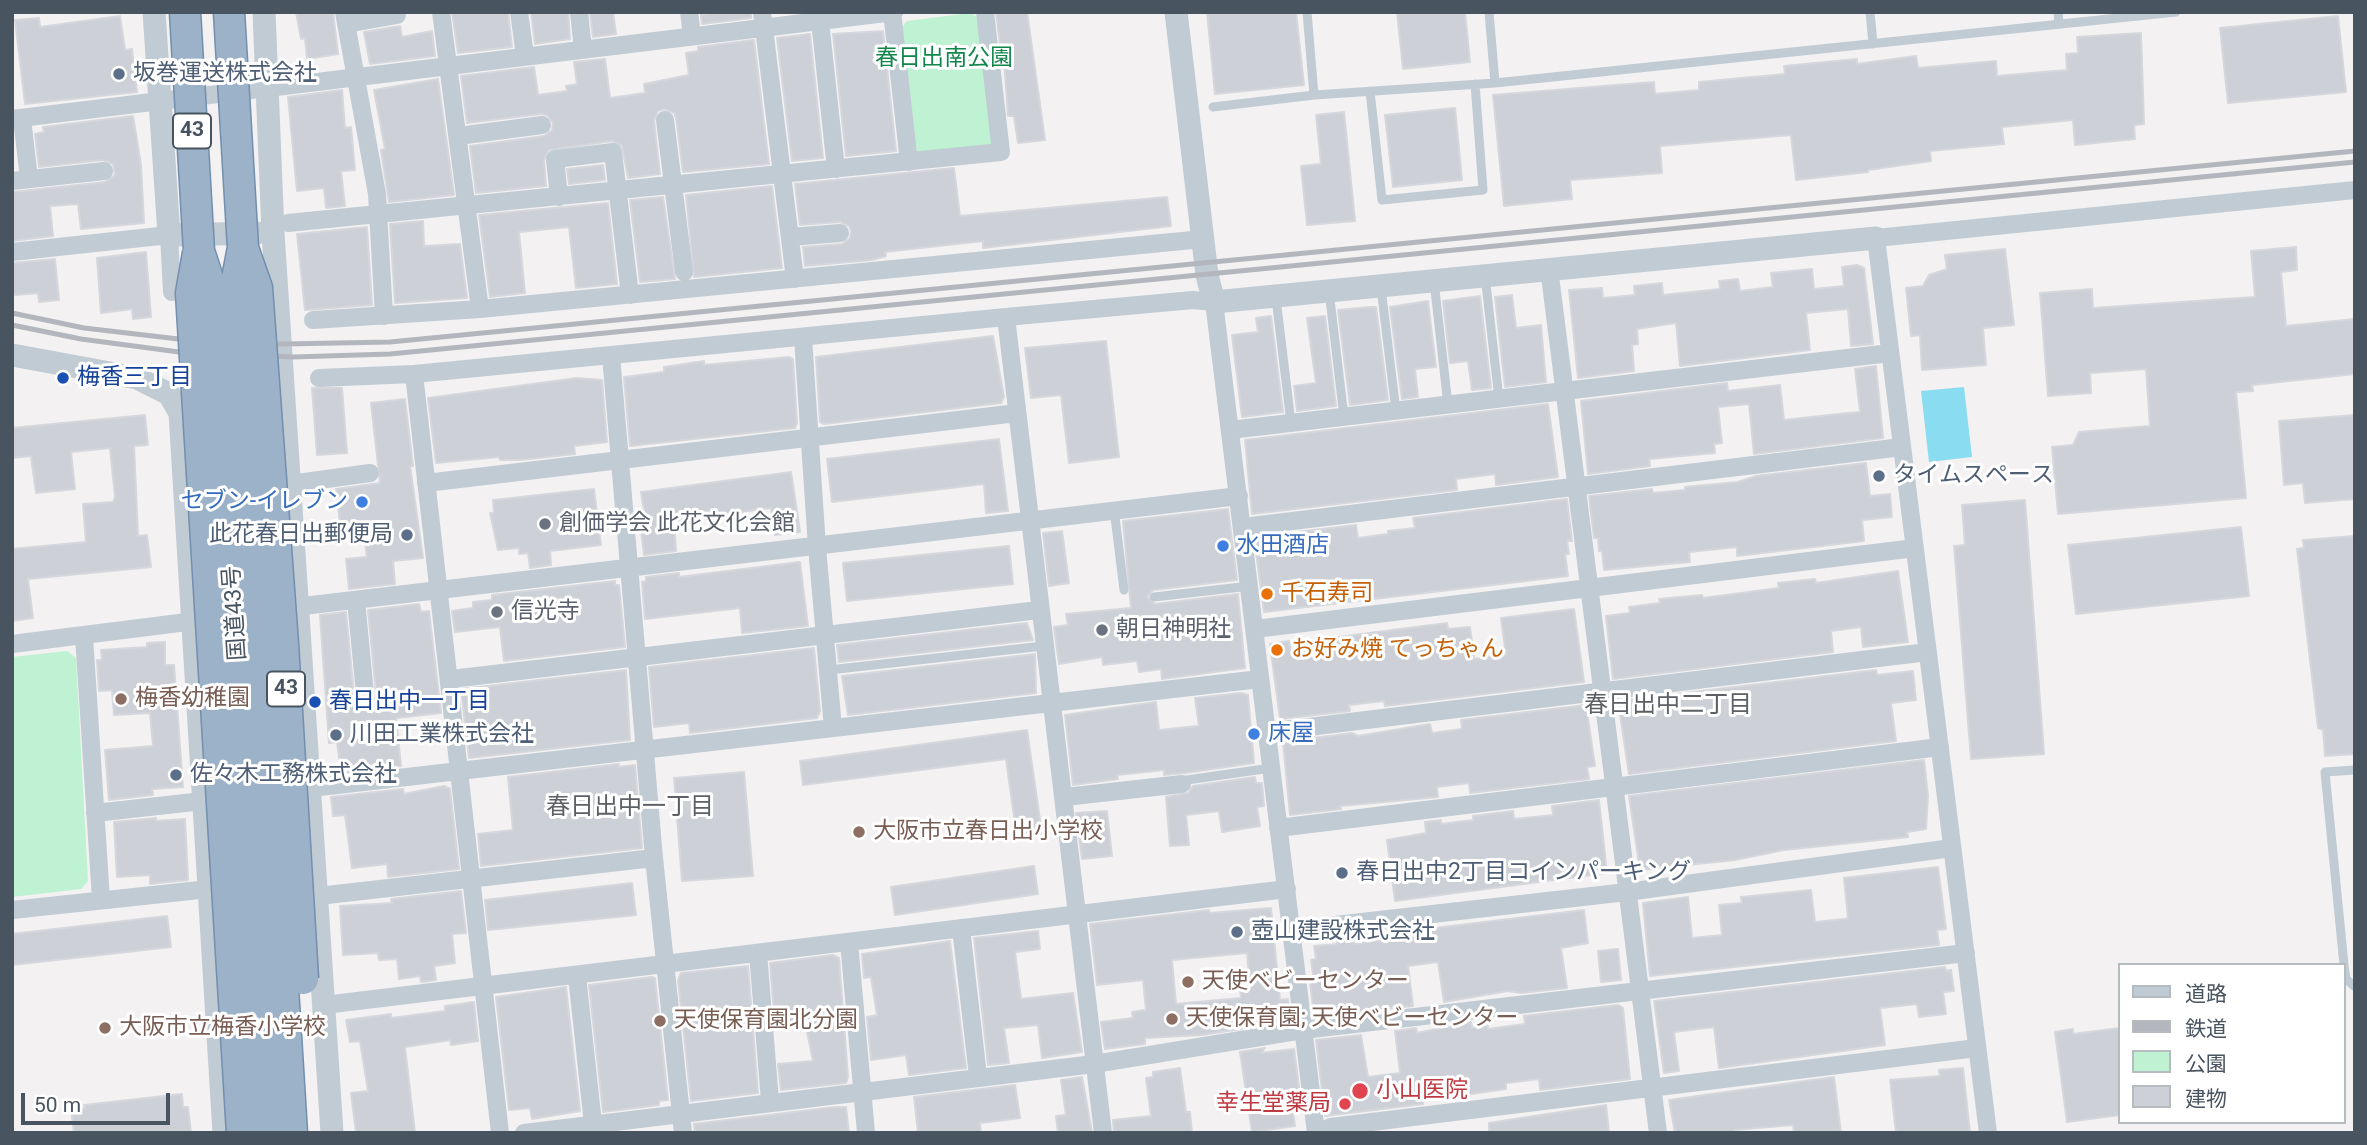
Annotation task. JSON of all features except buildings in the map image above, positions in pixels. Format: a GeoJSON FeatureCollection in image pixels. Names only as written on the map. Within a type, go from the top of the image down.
{"type":"FeatureCollection","features":[{"type":"Feature","properties":{"kind":"highway","name":"国道43号"},"geometry":{"type":"LineString","coordinates":[[186,12],[199,251],[212,291],[246,746],[267,1133]]}},
{"type":"Feature","properties":{"kind":"highway","name":"国道43号"},"geometry":{"type":"LineString","coordinates":[[229,12],[243,248],[235,289],[262,648],[292,1133]]}},
{"type":"Feature","properties":{"kind":"highway","name":"43"},"geometry":{"type":"LineString","coordinates":[[243,248],[257,288],[284,644],[313,1133]]}},
{"type":"Feature","properties":{"kind":"highway"},"geometry":{"type":"LineString","coordinates":[[199,251],[191,293],[242,1133]]}},
{"type":"Feature","properties":{"kind":"street"},"geometry":{"type":"LineString","coordinates":[[154,12],[172,292]]}},
{"type":"Feature","properties":{"kind":"street"},"geometry":{"type":"LineString","coordinates":[[264,12],[281,228],[290,477],[332,1133]]}},
{"type":"Feature","properties":{"kind":"street"},"geometry":{"type":"LineString","coordinates":[[441,12],[480,309]]}},
{"type":"Feature","properties":{"kind":"street"},"geometry":{"type":"LineString","coordinates":[[519,12],[525,57]]}},
{"type":"Feature","properties":{"kind":"street"},"geometry":{"type":"LineString","coordinates":[[579,12],[583,49]]}},
{"type":"Feature","properties":{"kind":"street"},"geometry":{"type":"LineString","coordinates":[[689,12],[692,36]]}},
{"type":"Feature","properties":{"kind":"street"},"geometry":{"type":"LineString","coordinates":[[12,252],[169,235],[281,228],[378,215],[1001,152],[985,12]]}},
{"type":"Feature","properties":{"kind":"street"},"geometry":{"type":"LineString","coordinates":[[1176,12],[1207,275],[1214,302],[1243,527],[1317,1133],[1331,1127],[1978,1048]]}},
{"type":"Feature","properties":{"kind":"street"},"geometry":{"type":"LineString","coordinates":[[104,171],[21,180],[15,118],[692,36],[763,20],[820,21],[885,13],[909,162]]}},
{"type":"Feature","properties":{"kind":"street"},"geometry":{"type":"LineString","coordinates":[[384,316],[378,215],[357,76],[345,18],[397,15]]}},
{"type":"Feature","properties":{"kind":"street"},"geometry":{"type":"LineString","coordinates":[[763,20],[795,279]]}},
{"type":"Feature","properties":{"kind":"street"},"geometry":{"type":"LineString","coordinates":[[820,21],[836,169]]}},
{"type":"Feature","properties":{"kind":"street"},"geometry":{"type":"LineString","coordinates":[[665,120],[684,272]]}},
{"type":"Feature","properties":{"kind":"street"},"geometry":{"type":"LineString","coordinates":[[458,135],[542,125]]}},
{"type":"Feature","properties":{"kind":"street"},"geometry":{"type":"LineString","coordinates":[[559,197],[555,159],[613,152],[630,295]]}},
{"type":"Feature","properties":{"kind":"street"},"geometry":{"type":"LineString","coordinates":[[319,378],[414,374],[1193,300],[1214,302],[2355,190]]}},
{"type":"Feature","properties":{"kind":"street"},"geometry":{"type":"LineString","coordinates":[[790,237],[840,233]]}},
{"type":"Feature","properties":{"kind":"street"},"geometry":{"type":"LineString","coordinates":[[1876,238],[1988,1133]]}},
{"type":"Feature","properties":{"kind":"street"},"geometry":{"type":"LineString","coordinates":[[313,320],[480,309],[1203,239]]}},
{"type":"Feature","properties":{"kind":"street"},"geometry":{"type":"LineString","coordinates":[[1549,268],[1587,589],[1658,1133]]}},
{"type":"Feature","properties":{"kind":"street"},"geometry":{"type":"LineString","coordinates":[[1006,317],[1103,1133]]}},
{"type":"Feature","properties":{"kind":"street"},"geometry":{"type":"LineString","coordinates":[[803,338],[833,728]]}},
{"type":"Feature","properties":{"kind":"street"},"geometry":{"type":"LineString","coordinates":[[1230,430],[1891,353]]}},
{"type":"Feature","properties":{"kind":"street"},"geometry":{"type":"LineString","coordinates":[[12,355],[128,375],[163,390],[174,399],[180,413],[224,1133]]}},
{"type":"Feature","properties":{"kind":"street"},"geometry":{"type":"LineString","coordinates":[[611,356],[647,751],[654,858],[683,1133]]}},
{"type":"Feature","properties":{"kind":"street"},"geometry":{"type":"LineString","coordinates":[[414,374],[451,679],[458,772],[500,1133]]}},
{"type":"Feature","properties":{"kind":"street"},"geometry":{"type":"LineString","coordinates":[[426,483],[1017,413]]}},
{"type":"Feature","properties":{"kind":"street"},"geometry":{"type":"LineString","coordinates":[[1243,527],[1902,447]]}},
{"type":"Feature","properties":{"kind":"street"},"geometry":{"type":"LineString","coordinates":[[183,482],[370,473]]}},
{"type":"Feature","properties":{"kind":"street"},"geometry":{"type":"LineString","coordinates":[[12,644],[191,622],[298,606],[334,597],[356,600],[1239,496]]}},
{"type":"Feature","properties":{"kind":"street"},"geometry":{"type":"LineString","coordinates":[[1255,629],[1915,548]]}},
{"type":"Feature","properties":{"kind":"street"},"geometry":{"type":"LineString","coordinates":[[356,600],[365,694]]}},
{"type":"Feature","properties":{"kind":"street"},"geometry":{"type":"LineString","coordinates":[[451,679],[1039,610]]}},
{"type":"Feature","properties":{"kind":"street"},"geometry":{"type":"LineString","coordinates":[[84,636],[101,900]]}},
{"type":"Feature","properties":{"kind":"street"},"geometry":{"type":"LineString","coordinates":[[1267,732],[1928,652]]}},
{"type":"Feature","properties":{"kind":"street"},"geometry":{"type":"LineString","coordinates":[[311,788],[1260,678]]}},
{"type":"Feature","properties":{"kind":"street"},"geometry":{"type":"LineString","coordinates":[[1278,828],[1940,747]]}},
{"type":"Feature","properties":{"kind":"street"},"geometry":{"type":"LineString","coordinates":[[1065,797],[1182,784]]}},
{"type":"Feature","properties":{"kind":"street"},"geometry":{"type":"LineString","coordinates":[[95,813],[203,802]]}},
{"type":"Feature","properties":{"kind":"street"},"geometry":{"type":"LineString","coordinates":[[1291,930],[1627,892],[1952,848]]}},
{"type":"Feature","properties":{"kind":"street"},"geometry":{"type":"LineString","coordinates":[[318,897],[654,858]]}},
{"type":"Feature","properties":{"kind":"street"},"geometry":{"type":"LineString","coordinates":[[12,910],[209,889]]}},
{"type":"Feature","properties":{"kind":"street"},"geometry":{"type":"LineString","coordinates":[[324,1005],[577,976],[1076,912],[1287,889]]}},
{"type":"Feature","properties":{"kind":"street"},"geometry":{"type":"LineString","coordinates":[[961,928],[978,1076]]}},
{"type":"Feature","properties":{"kind":"street"},"geometry":{"type":"LineString","coordinates":[[849,942],[866,1133]]}},
{"type":"Feature","properties":{"kind":"street"},"geometry":{"type":"LineString","coordinates":[[758,953],[770,1101]]}},
{"type":"Feature","properties":{"kind":"street"},"geometry":{"type":"LineString","coordinates":[[524,1133],[770,1101],[1094,1064],[1303,1030],[1965,953]]}},
{"type":"Feature","properties":{"kind":"street"},"geometry":{"type":"LineString","coordinates":[[577,976],[593,1124]]}},
{"type":"Feature","properties":{"kind":"lane"},"geometry":{"type":"LineString","coordinates":[[1307,12],[1314,95]]}},
{"type":"Feature","properties":{"kind":"lane"},"geometry":{"type":"LineString","coordinates":[[1489,12],[1495,83]]}},
{"type":"Feature","properties":{"kind":"lane"},"geometry":{"type":"LineString","coordinates":[[1870,12],[1873,44]]}},
{"type":"Feature","properties":{"kind":"lane"},"geometry":{"type":"LineString","coordinates":[[2058,12],[2059,24]]}},
{"type":"Feature","properties":{"kind":"lane"},"geometry":{"type":"LineString","coordinates":[[1213,107],[1314,95],[1495,83],[2124,15],[2176,12]]}},
{"type":"Feature","properties":{"kind":"lane"},"geometry":{"type":"LineString","coordinates":[[1370,91],[1382,200],[1483,190],[1475,84]]}},
{"type":"Feature","properties":{"kind":"lane"},"geometry":{"type":"LineString","coordinates":[[1485,275],[1499,399]]}},
{"type":"Feature","properties":{"kind":"lane"},"geometry":{"type":"LineString","coordinates":[[1433,280],[1448,405]]}},
{"type":"Feature","properties":{"kind":"lane"},"geometry":{"type":"LineString","coordinates":[[1380,286],[1396,411]]}},
{"type":"Feature","properties":{"kind":"lane"},"geometry":{"type":"LineString","coordinates":[[1329,291],[1344,417]]}},
{"type":"Feature","properties":{"kind":"lane"},"geometry":{"type":"LineString","coordinates":[[1276,296],[1291,423]]}},
{"type":"Feature","properties":{"kind":"lane"},"geometry":{"type":"LineString","coordinates":[[1114,509],[1124,590]]}},
{"type":"Feature","properties":{"kind":"lane"},"geometry":{"type":"LineString","coordinates":[[1154,597],[1250,586]]}},
{"type":"Feature","properties":{"kind":"lane"},"geometry":{"type":"LineString","coordinates":[[829,670],[1043,646]]}},
{"type":"Feature","properties":{"kind":"lane"},"geometry":{"type":"LineString","coordinates":[[1182,784],[1187,780],[1271,768]]}},
{"type":"Feature","properties":{"kind":"lane"},"geometry":{"type":"LineString","coordinates":[[2344,963],[2325,772],[2355,770]]}},
{"type":"Feature","properties":{"kind":"green space","name":"春日出南公園"},"geometry":{"type":"Polygon","coordinates":[[[970,13],[980,19],[992,146],[917,152],[901,28],[907,21],[970,13]]]}},
{"type":"Feature","properties":{"kind":"green space"},"geometry":{"type":"Polygon","coordinates":[[[67,651],[76,658],[88,881],[81,889],[12,897],[12,657],[67,651]]]}},
{"type":"Feature","properties":{"kind":"water"},"geometry":{"type":"Polygon","coordinates":[[[1964,387],[1972,457],[1929,462],[1921,391],[1964,387]]]}},
{"type":"Feature","properties":{"kind":"railway"},"geometry":{"type":"LineString","coordinates":[[12,313],[84,328],[230,345],[390,342],[2355,151]]}},
{"type":"Feature","properties":{"kind":"railway"},"geometry":{"type":"LineString","coordinates":[[12,325],[81,339],[179,352],[293,357],[390,354],[2355,162]]}},
{"type":"Feature","properties":{"kind":"place","name":"坂巻運送株式会社"},"geometry":{"type":"Point","coordinates":[119,74]}},
{"type":"Feature","properties":{"kind":"place","name":"梅香三丁目"},"geometry":{"type":"Point","coordinates":[63,378]}},
{"type":"Feature","properties":{"kind":"place","name":"タイムスペース"},"geometry":{"type":"Point","coordinates":[1879,476]}},
{"type":"Feature","properties":{"kind":"place","name":"セブン-イレブン"},"geometry":{"type":"Point","coordinates":[362,502]}},
{"type":"Feature","properties":{"kind":"place","name":"創価学会 此花文化会館"},"geometry":{"type":"Point","coordinates":[545,524]}},
{"type":"Feature","properties":{"kind":"place","name":"此花春日出郵便局"},"geometry":{"type":"Point","coordinates":[407,535]}},
{"type":"Feature","properties":{"kind":"place","name":"水田酒店"},"geometry":{"type":"Point","coordinates":[1223,546]}},
{"type":"Feature","properties":{"kind":"place","name":"千石寿司"},"geometry":{"type":"Point","coordinates":[1267,594]}},
{"type":"Feature","properties":{"kind":"place","name":"信光寺"},"geometry":{"type":"Point","coordinates":[497,612]}},
{"type":"Feature","properties":{"kind":"place","name":"朝日神明社"},"geometry":{"type":"Point","coordinates":[1102,630]}},
{"type":"Feature","properties":{"kind":"place","name":"お好み焼 てっちゃん"},"geometry":{"type":"Point","coordinates":[1277,650]}},
{"type":"Feature","properties":{"kind":"place","name":"梅香幼稚園"},"geometry":{"type":"Point","coordinates":[121,699]}},
{"type":"Feature","properties":{"kind":"place","name":"春日出中一丁目"},"geometry":{"type":"Point","coordinates":[315,702]}},
{"type":"Feature","properties":{"kind":"place","name":"床屋"},"geometry":{"type":"Point","coordinates":[1254,734]}},
{"type":"Feature","properties":{"kind":"place","name":"川田工業株式会社"},"geometry":{"type":"Point","coordinates":[336,735]}},
{"type":"Feature","properties":{"kind":"place","name":"佐々木工務株式会社"},"geometry":{"type":"Point","coordinates":[176,775]}},
{"type":"Feature","properties":{"kind":"place","name":"大阪市立春日出小学校"},"geometry":{"type":"Point","coordinates":[859,832]}},
{"type":"Feature","properties":{"kind":"place","name":"春日出中2丁目コインパーキング"},"geometry":{"type":"Point","coordinates":[1342,873]}},
{"type":"Feature","properties":{"kind":"place","name":"壺山建設株式会社"},"geometry":{"type":"Point","coordinates":[1237,932]}},
{"type":"Feature","properties":{"kind":"place","name":"天使ベビーセンター"},"geometry":{"type":"Point","coordinates":[1188,982]}},
{"type":"Feature","properties":{"kind":"place","name":"天使保育園; 天使ベビーセンター"},"geometry":{"type":"Point","coordinates":[1172,1019]}},
{"type":"Feature","properties":{"kind":"place","name":"天使保育園北分園"},"geometry":{"type":"Point","coordinates":[660,1021]}},
{"type":"Feature","properties":{"kind":"place","name":"大阪市立梅香小学校"},"geometry":{"type":"Point","coordinates":[105,1028]}},
{"type":"Feature","properties":{"kind":"place","name":"小山医院"},"geometry":{"type":"Point","coordinates":[1360,1091]}},
{"type":"Feature","properties":{"kind":"place","name":"幸生堂薬局"},"geometry":{"type":"Point","coordinates":[1345,1104]}},
{"type":"Feature","properties":{"kind":"district","name":"春日出中二丁目"},"geometry":{"type":"Point","coordinates":[1668,706]}},
{"type":"Feature","properties":{"kind":"district","name":"春日出中一丁目"},"geometry":{"type":"Point","coordinates":[630,808]}}]}
